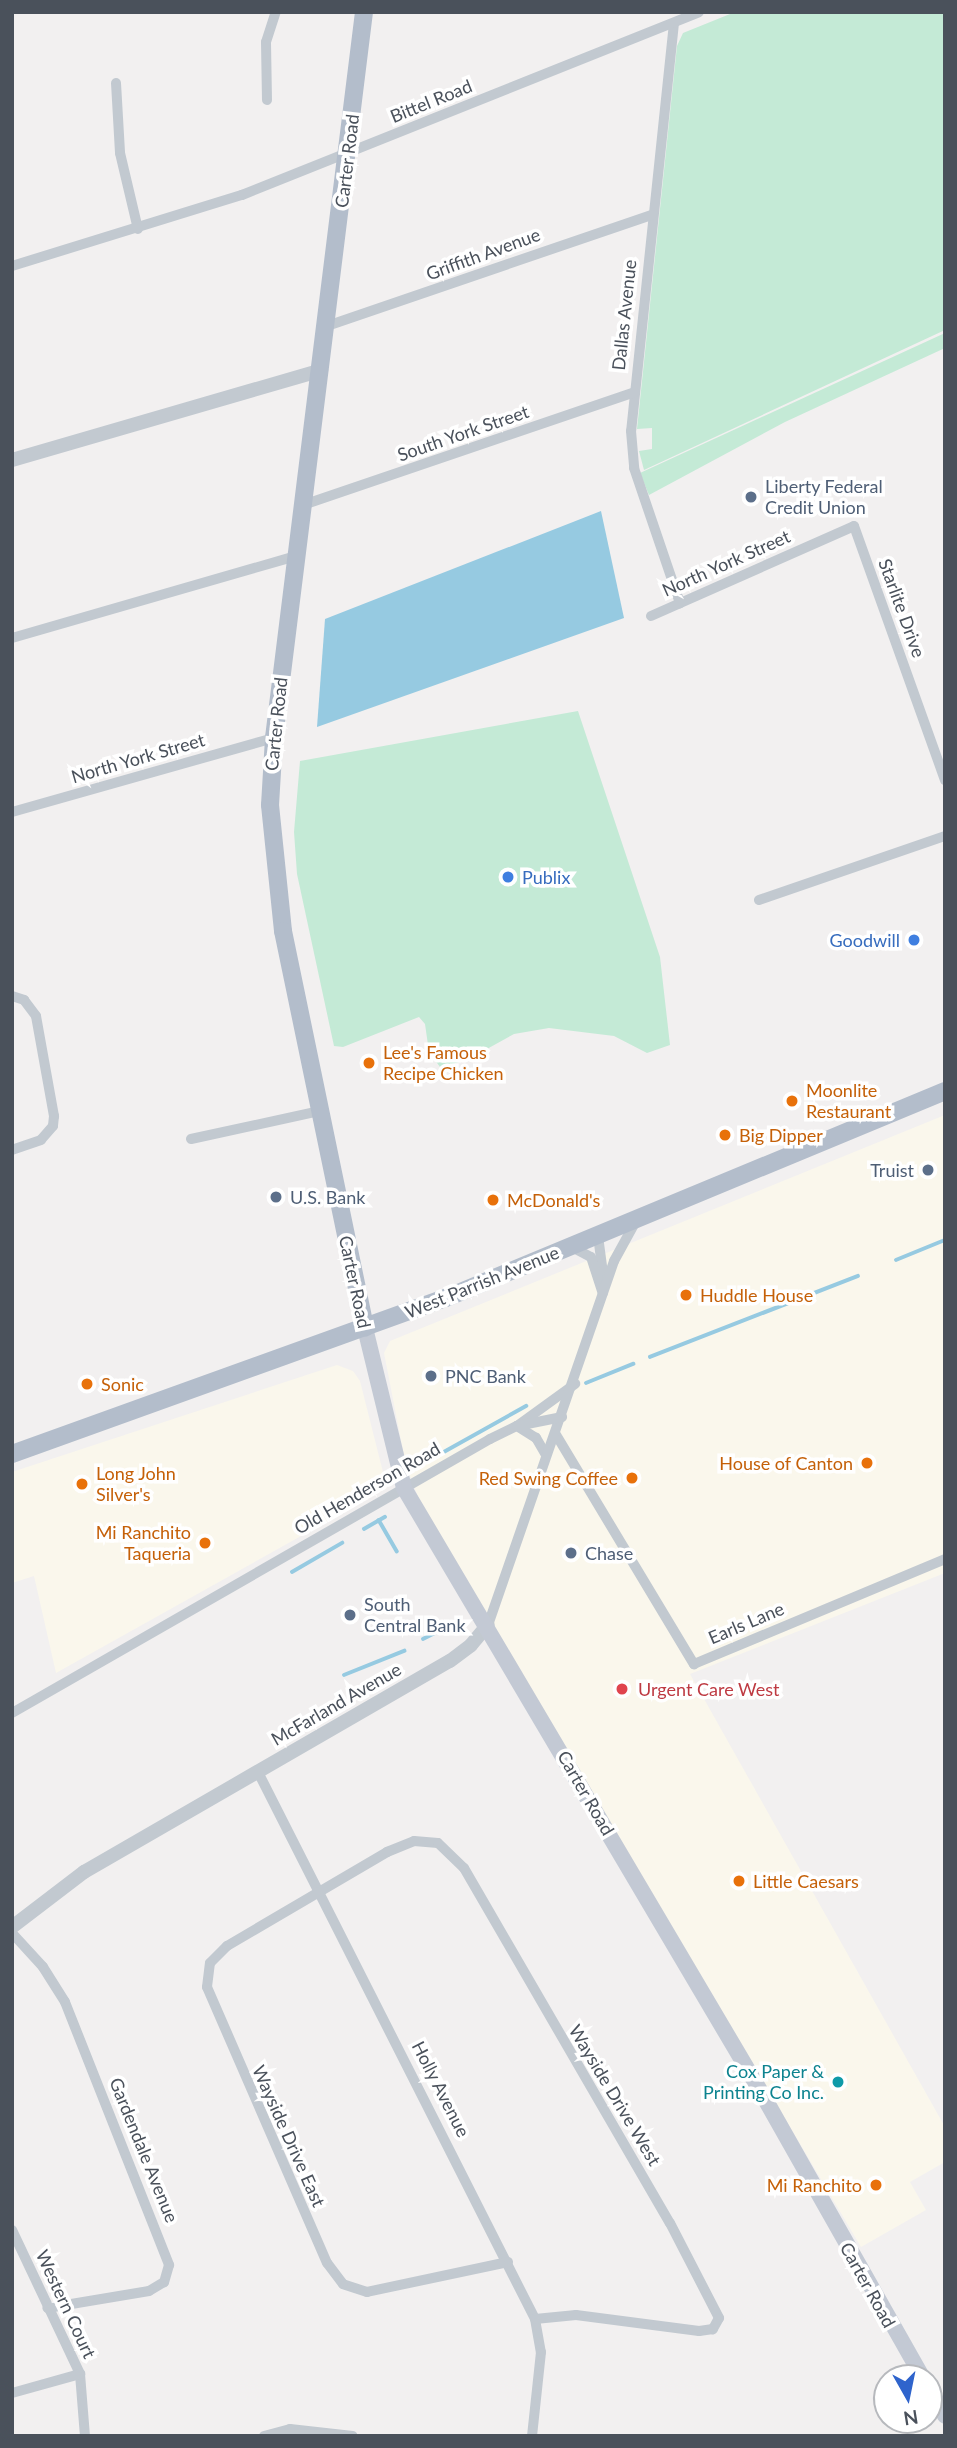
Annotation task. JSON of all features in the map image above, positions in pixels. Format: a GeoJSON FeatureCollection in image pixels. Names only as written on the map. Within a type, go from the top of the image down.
{"type":"FeatureCollection","features":[{"type":"Feature","properties":{"kind":"main road","name":"Carter Road"},"geometry":{"type":"LineString","coordinates":[[365,12],[274,738],[270,815],[274,879],[365,1328],[404,1488],[488,1625],[915,2364]]}},
{"type":"Feature","properties":{"kind":"main road","name":"West Parrish Avenue"},"geometry":{"type":"LineString","coordinates":[[12,1454],[365,1328],[572,1247],[945,1091]]}},
{"type":"Feature","properties":{"kind":"street"},"geometry":{"type":"LineString","coordinates":[[267,100],[267,30],[276,12]]}},
{"type":"Feature","properties":{"kind":"street","name":"Bittel Road"},"geometry":{"type":"LineString","coordinates":[[12,266],[138,229],[349,152],[699,12]]}},
{"type":"Feature","properties":{"kind":"street","name":"Dallas Avenue"},"geometry":{"type":"LineString","coordinates":[[674,23],[634,392],[634,468],[680,603]]}},
{"type":"Feature","properties":{"kind":"street"},"geometry":{"type":"LineString","coordinates":[[116,83],[120,153],[138,229]]}},
{"type":"Feature","properties":{"kind":"street","name":"Griffith Avenue"},"geometry":{"type":"LineString","coordinates":[[327,326],[652,215]]}},
{"type":"Feature","properties":{"kind":"street"},"geometry":{"type":"LineString","coordinates":[[12,460],[321,370]]}},
{"type":"Feature","properties":{"kind":"street","name":"South York Street"},"geometry":{"type":"LineString","coordinates":[[303,505],[634,392]]}},
{"type":"Feature","properties":{"kind":"street","name":"North York Street"},"geometry":{"type":"LineString","coordinates":[[651,616],[854,526]]}},
{"type":"Feature","properties":{"kind":"street","name":"Starlite Drive"},"geometry":{"type":"LineString","coordinates":[[854,526],[945,780]]}},
{"type":"Feature","properties":{"kind":"street"},"geometry":{"type":"LineString","coordinates":[[12,638],[297,556]]}},
{"type":"Feature","properties":{"kind":"street","name":"North York Street"},"geometry":{"type":"LineString","coordinates":[[12,812],[274,738]]}},
{"type":"Feature","properties":{"kind":"street"},"geometry":{"type":"LineString","coordinates":[[759,900],[945,836]]}},
{"type":"Feature","properties":{"kind":"street"},"geometry":{"type":"LineString","coordinates":[[12,996],[24,1000],[36,1016],[47,1071],[53,1126],[41,1140],[12,1150]]}},
{"type":"Feature","properties":{"kind":"street"},"geometry":{"type":"LineString","coordinates":[[191,1139],[319,1111]]}},
{"type":"Feature","properties":{"kind":"street"},"geometry":{"type":"LineString","coordinates":[[562,1417],[622,1243],[638,1219]]}},
{"type":"Feature","properties":{"kind":"street"},"geometry":{"type":"LineString","coordinates":[[598,1236],[605,1275],[603,1293]]}},
{"type":"Feature","properties":{"kind":"street"},"geometry":{"type":"LineString","coordinates":[[572,1247],[590,1257],[603,1293]]}},
{"type":"Feature","properties":{"kind":"street"},"geometry":{"type":"LineString","coordinates":[[547,1455],[536,1438],[517,1426],[575,1384]]}},
{"type":"Feature","properties":{"kind":"street","name":"Old Henderson Road"},"geometry":{"type":"LineString","coordinates":[[12,1713],[517,1426],[562,1417]]}},
{"type":"Feature","properties":{"kind":"street","name":"McFarland Avenue"},"geometry":{"type":"LineString","coordinates":[[12,1927],[84,1872],[450,1661],[488,1625],[562,1417]]}},
{"type":"Feature","properties":{"kind":"street","name":"Earls Lane"},"geometry":{"type":"LineString","coordinates":[[555,1433],[694,1664],[945,1559]]}},
{"type":"Feature","properties":{"kind":"street","name":"Holly Avenue"},"geometry":{"type":"LineString","coordinates":[[258,1772],[321,1889],[535,2319],[541,2353],[532,2436]]}},
{"type":"Feature","properties":{"kind":"street","name":"Wayside Drive West"},"geometry":{"type":"LineString","coordinates":[[321,1889],[414,1841],[438,1843],[457,1857],[683,2245],[719,2318],[713,2329],[699,2331],[576,2315],[535,2319]]}},
{"type":"Feature","properties":{"kind":"street","name":"Wayside Drive East"},"geometry":{"type":"LineString","coordinates":[[321,1889],[227,1946],[206,1974],[210,2000],[229,2047],[327,2263],[343,2284],[367,2292],[508,2262]]}},
{"type":"Feature","properties":{"kind":"street","name":"Gardendale Avenue"},"geometry":{"type":"LineString","coordinates":[[12,1933],[43,1967],[65,2002],[169,2265],[164,2282],[149,2291],[47,2308]]}},
{"type":"Feature","properties":{"kind":"street","name":"Western Court"},"geometry":{"type":"LineString","coordinates":[[12,2230],[80,2374],[85,2436]]}},
{"type":"Feature","properties":{"kind":"street"},"geometry":{"type":"LineString","coordinates":[[12,2393],[80,2374]]}},
{"type":"Feature","properties":{"kind":"street"},"geometry":{"type":"LineString","coordinates":[[264,2436],[290,2429],[353,2436]]}},
{"type":"Feature","properties":{"kind":"shaded area"},"geometry":{"type":"Polygon","coordinates":[[[945,1115],[945,1573],[690,1674],[945,2127],[945,2162],[910,2182],[926,2210],[861,2247],[419,1499],[406,1466],[384,1353],[390,1341],[945,1115]]]}},
{"type":"Feature","properties":{"kind":"shaded area"},"geometry":{"type":"Polygon","coordinates":[[[337,1365],[353,1371],[360,1381],[387,1488],[56,1673],[34,1576],[12,1583],[12,1472],[337,1365]]]}},
{"type":"Feature","properties":{"kind":"green space"},"geometry":{"type":"Polygon","coordinates":[[[735,12],[945,12],[945,330],[644,470],[639,451],[652,449],[652,428],[637,429],[677,46],[683,33],[735,12]]]}},
{"type":"Feature","properties":{"kind":"green space"},"geometry":{"type":"Polygon","coordinates":[[[945,333],[945,348],[785,422],[649,495],[640,473],[945,333]]]}},
{"type":"Feature","properties":{"kind":"green space"},"geometry":{"type":"Polygon","coordinates":[[[578,711],[660,957],[670,1045],[647,1053],[614,1036],[549,1028],[514,1034],[467,1060],[440,1067],[429,1052],[425,1024],[419,1017],[343,1047],[334,1046],[297,874],[294,832],[300,761],[578,711]]]}},
{"type":"Feature","properties":{"kind":"water"},"geometry":{"type":"Polygon","coordinates":[[[601,511],[624,618],[317,727],[325,619],[601,511]]]}},
{"type":"Feature","properties":{"kind":"waterway"},"geometry":{"type":"LineString","coordinates":[[896,1260],[945,1240]]}},
{"type":"Feature","properties":{"kind":"waterway"},"geometry":{"type":"LineString","coordinates":[[650,1357],[858,1276]]}},
{"type":"Feature","properties":{"kind":"waterway"},"geometry":{"type":"LineString","coordinates":[[586,1383],[633,1364]]}},
{"type":"Feature","properties":{"kind":"waterway"},"geometry":{"type":"LineString","coordinates":[[417,1467],[526,1406]]}},
{"type":"Feature","properties":{"kind":"waterway"},"geometry":{"type":"LineString","coordinates":[[364,1529],[385,1517]]}},
{"type":"Feature","properties":{"kind":"waterway"},"geometry":{"type":"LineString","coordinates":[[379,1520],[397,1551]]}},
{"type":"Feature","properties":{"kind":"waterway"},"geometry":{"type":"LineString","coordinates":[[292,1572],[342,1543]]}},
{"type":"Feature","properties":{"kind":"waterway"},"geometry":{"type":"LineString","coordinates":[[423,1639],[441,1630]]}},
{"type":"Feature","properties":{"kind":"waterway"},"geometry":{"type":"LineString","coordinates":[[344,1675],[404,1651]]}},
{"type":"Feature","properties":{"kind":"place","name":"Liberty Federal Credit Union"},"geometry":{"type":"Point","coordinates":[751,497]}},
{"type":"Feature","properties":{"kind":"place","name":"Publix"},"geometry":{"type":"Point","coordinates":[508,877]}},
{"type":"Feature","properties":{"kind":"place","name":"Goodwill"},"geometry":{"type":"Point","coordinates":[914,940]}},
{"type":"Feature","properties":{"kind":"place","name":"Lee's Famous Recipe Chicken"},"geometry":{"type":"Point","coordinates":[369,1063]}},
{"type":"Feature","properties":{"kind":"place","name":"Moonlite Restaurant"},"geometry":{"type":"Point","coordinates":[792,1101]}},
{"type":"Feature","properties":{"kind":"place","name":"Big Dipper"},"geometry":{"type":"Point","coordinates":[725,1135]}},
{"type":"Feature","properties":{"kind":"place","name":"Truist"},"geometry":{"type":"Point","coordinates":[928,1170]}},
{"type":"Feature","properties":{"kind":"place","name":"U.S. Bank"},"geometry":{"type":"Point","coordinates":[276,1197]}},
{"type":"Feature","properties":{"kind":"place","name":"McDonald's"},"geometry":{"type":"Point","coordinates":[493,1200]}},
{"type":"Feature","properties":{"kind":"place","name":"Huddle House"},"geometry":{"type":"Point","coordinates":[686,1295]}},
{"type":"Feature","properties":{"kind":"place","name":"PNC Bank"},"geometry":{"type":"Point","coordinates":[431,1376]}},
{"type":"Feature","properties":{"kind":"place","name":"Sonic"},"geometry":{"type":"Point","coordinates":[87,1384]}},
{"type":"Feature","properties":{"kind":"place","name":"House of Canton"},"geometry":{"type":"Point","coordinates":[867,1463]}},
{"type":"Feature","properties":{"kind":"place","name":"Red Swing Coffee"},"geometry":{"type":"Point","coordinates":[632,1478]}},
{"type":"Feature","properties":{"kind":"place","name":"Long John Silver's"},"geometry":{"type":"Point","coordinates":[82,1484]}},
{"type":"Feature","properties":{"kind":"place","name":"Mi Ranchito Taqueria"},"geometry":{"type":"Point","coordinates":[205,1543]}},
{"type":"Feature","properties":{"kind":"place","name":"Chase"},"geometry":{"type":"Point","coordinates":[571,1553]}},
{"type":"Feature","properties":{"kind":"place","name":"South Central Bank"},"geometry":{"type":"Point","coordinates":[350,1615]}},
{"type":"Feature","properties":{"kind":"place","name":"Urgent Care West"},"geometry":{"type":"Point","coordinates":[622,1689]}},
{"type":"Feature","properties":{"kind":"place","name":"Little Caesars"},"geometry":{"type":"Point","coordinates":[739,1881]}},
{"type":"Feature","properties":{"kind":"place","name":"Cox Paper & Printing Co Inc."},"geometry":{"type":"Point","coordinates":[838,2082]}},
{"type":"Feature","properties":{"kind":"place","name":"Mi Ranchito"},"geometry":{"type":"Point","coordinates":[876,2185]}}]}
